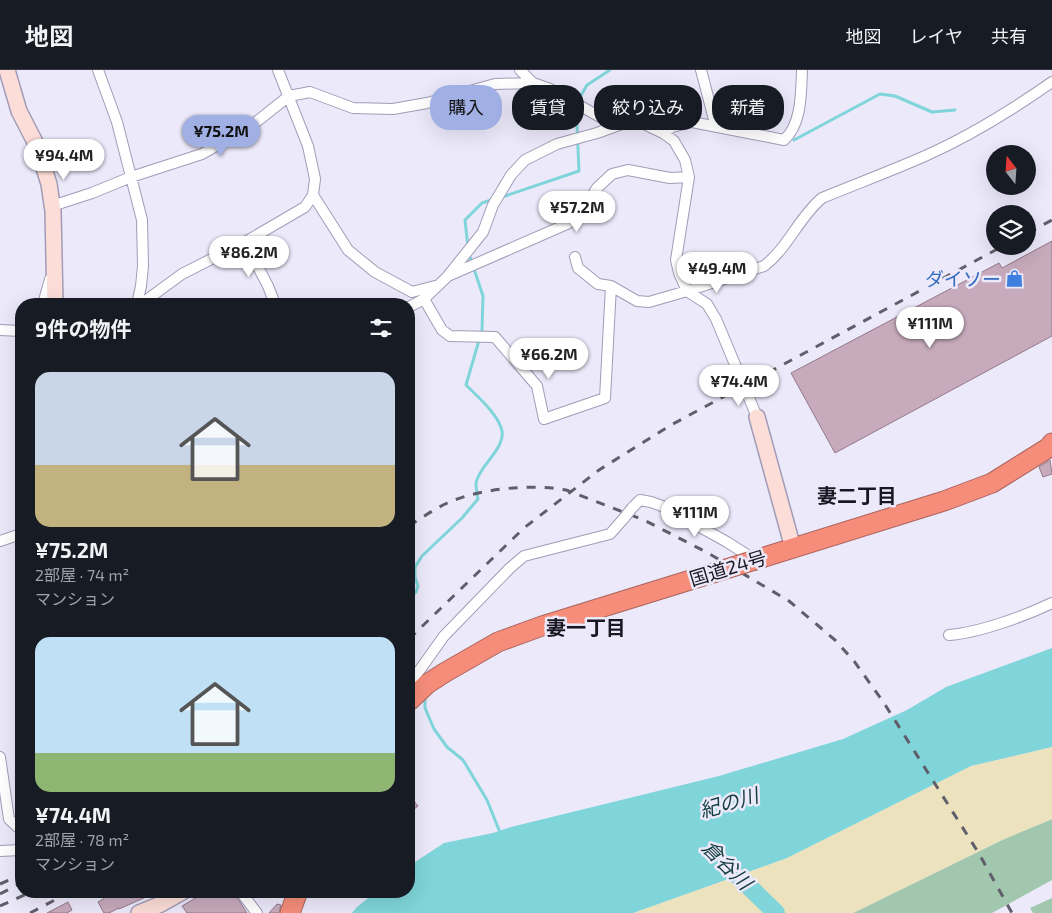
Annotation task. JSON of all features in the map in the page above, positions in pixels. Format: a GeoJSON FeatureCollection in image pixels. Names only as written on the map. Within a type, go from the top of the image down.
{"type":"FeatureCollection","features":[{"type":"Feature","properties":{"kind":"highway","name":"国道24号"},"geometry":{"type":"LineString","coordinates":[[415,695],[427,684],[444,673],[498,642],[542,626],[944,501],[992,483],[1051,446]]}},
{"type":"Feature","properties":{"kind":"highway"},"geometry":{"type":"LineString","coordinates":[[290,913],[295,898]]}},
{"type":"Feature","properties":{"kind":"street"},"geometry":{"type":"LineString","coordinates":[[98,70],[117,122],[142,220],[142,273],[138,298]]}},
{"type":"Feature","properties":{"kind":"street"},"geometry":{"type":"LineString","coordinates":[[149,298],[182,274],[245,242],[305,207],[313,195],[315,179],[308,146],[278,70]]}},
{"type":"Feature","properties":{"kind":"street"},"geometry":{"type":"LineString","coordinates":[[520,70],[533,84]]}},
{"type":"Feature","properties":{"kind":"street"},"geometry":{"type":"LineString","coordinates":[[701,70],[712,112]]}},
{"type":"Feature","properties":{"kind":"street"},"geometry":{"type":"LineString","coordinates":[[732,130],[784,140],[791,134],[797,114],[800,101],[802,70]]}},
{"type":"Feature","properties":{"kind":"street"},"geometry":{"type":"LineString","coordinates":[[10,71],[19,110],[37,146],[49,184],[52,206],[55,298]]}},
{"type":"Feature","properties":{"kind":"street"},"geometry":{"type":"LineString","coordinates":[[575,257],[578,268],[598,284],[611,286],[637,301],[649,302],[764,266],[773,260],[812,206],[822,198],[926,155],[983,127],[1030,99],[1052,82]]}},
{"type":"Feature","properties":{"kind":"street"},"geometry":{"type":"LineString","coordinates":[[52,206],[92,193],[131,177],[202,154],[252,126],[289,96],[310,92],[353,108],[393,110],[427,103],[495,84],[533,84],[550,89],[594,114]]}},
{"type":"Feature","properties":{"kind":"street"},"geometry":{"type":"LineString","coordinates":[[663,133],[672,127],[692,122],[712,126]]}},
{"type":"Feature","properties":{"kind":"street"},"geometry":{"type":"LineString","coordinates":[[415,304],[424,299],[438,286],[483,232],[493,206],[511,175],[525,160],[557,144],[607,130]]}},
{"type":"Feature","properties":{"kind":"street"},"geometry":{"type":"LineString","coordinates":[[657,130],[674,141],[685,160],[689,176],[676,260],[679,273],[688,291],[707,304],[716,319],[757,417],[793,548]]}},
{"type":"Feature","properties":{"kind":"street"},"geometry":{"type":"LineString","coordinates":[[446,277],[580,217],[597,188],[612,174],[628,170],[670,178],[689,176]]}},
{"type":"Feature","properties":{"kind":"street"},"geometry":{"type":"LineString","coordinates":[[313,195],[348,250],[375,272],[412,292],[438,286]]}},
{"type":"Feature","properties":{"kind":"street"},"geometry":{"type":"LineString","coordinates":[[245,242],[273,298]]}},
{"type":"Feature","properties":{"kind":"street"},"geometry":{"type":"LineString","coordinates":[[44,298],[54,259]]}},
{"type":"Feature","properties":{"kind":"street"},"geometry":{"type":"LineString","coordinates":[[424,299],[442,330],[450,336],[494,337],[537,386],[544,419],[605,398],[611,286]]}},
{"type":"Feature","properties":{"kind":"street"},"geometry":{"type":"LineString","coordinates":[[0,330],[15,331]]}},
{"type":"Feature","properties":{"kind":"street"},"geometry":{"type":"LineString","coordinates":[[415,676],[444,636],[524,556],[610,534],[640,500],[662,506],[727,542],[754,560]]}},
{"type":"Feature","properties":{"kind":"street"},"geometry":{"type":"LineString","coordinates":[[0,541],[15,536]]}},
{"type":"Feature","properties":{"kind":"street"},"geometry":{"type":"LineString","coordinates":[[949,635],[965,634],[1037,610],[1052,603]]}},
{"type":"Feature","properties":{"kind":"street"},"geometry":{"type":"LineString","coordinates":[[0,757],[9,819],[15,824]]}},
{"type":"Feature","properties":{"kind":"street"},"geometry":{"type":"LineString","coordinates":[[0,851],[15,850]]}},
{"type":"Feature","properties":{"kind":"street"},"geometry":{"type":"LineString","coordinates":[[139,913],[172,898]]}},
{"type":"Feature","properties":{"kind":"street"},"geometry":{"type":"LineString","coordinates":[[246,898],[258,913]]}},
{"type":"Feature","properties":{"kind":"shaded area"},"geometry":{"type":"Polygon","coordinates":[[[1052,819],[1052,880],[992,913],[853,913],[1002,840],[1052,819]]]}},
{"type":"Feature","properties":{"kind":"shaded area"},"geometry":{"type":"Polygon","coordinates":[[[1052,898],[1052,913],[1033,913],[1030,908],[1052,898]]]}},
{"type":"Feature","properties":{"kind":"sand"},"geometry":{"type":"Polygon","coordinates":[[[1052,747],[1052,819],[1002,840],[853,913],[633,913],[787,858],[971,766],[1052,747]]]}},
{"type":"Feature","properties":{"kind":"water","name":"紀の川"},"geometry":{"type":"Polygon","coordinates":[[[1052,648],[1052,747],[971,766],[787,858],[633,913],[352,913],[368,898],[415,898],[415,862],[444,843],[493,833],[719,776],[843,739],[907,710],[946,687],[1052,648]]]}},
{"type":"Feature","properties":{"kind":"building"},"geometry":{"type":"Polygon","coordinates":[[[1052,241],[1052,336],[835,453],[791,373],[999,263],[1002,268],[1026,255],[1036,255],[1036,250],[1052,241]]]}},
{"type":"Feature","properties":{"kind":"building"},"geometry":{"type":"Polygon","coordinates":[[[1050,460],[1052,474],[1043,477],[1039,467],[1050,460]]]}},
{"type":"Feature","properties":{"kind":"building"},"geometry":{"type":"Polygon","coordinates":[[[104,898],[144,898],[109,913],[104,913],[98,902],[104,898]]]}},
{"type":"Feature","properties":{"kind":"building"},"geometry":{"type":"Polygon","coordinates":[[[195,898],[237,898],[247,913],[187,913],[182,906],[195,898]]]}},
{"type":"Feature","properties":{"kind":"building"},"geometry":{"type":"Polygon","coordinates":[[[68,902],[72,910],[67,913],[47,913],[68,902]]]}},
{"type":"Feature","properties":{"kind":"building"},"geometry":{"type":"Polygon","coordinates":[[[277,904],[281,905],[279,913],[269,913],[277,904]]]}},
{"type":"Feature","properties":{"kind":"waterway"},"geometry":{"type":"LineString","coordinates":[[502,197],[579,171],[576,104],[587,85],[610,70]]}},
{"type":"Feature","properties":{"kind":"waterway"},"geometry":{"type":"LineString","coordinates":[[794,140],[880,94],[895,96],[932,112],[955,110]]}},
{"type":"Feature","properties":{"kind":"waterway"},"geometry":{"type":"LineString","coordinates":[[468,247],[465,220],[482,203],[494,199]]}},
{"type":"Feature","properties":{"kind":"waterway"},"geometry":{"type":"LineString","coordinates":[[415,567],[422,556],[462,518],[478,499],[476,483],[478,477],[496,451],[502,438],[502,431],[497,419],[466,385],[482,330],[483,296],[469,254]]}},
{"type":"Feature","properties":{"kind":"waterway"},"geometry":{"type":"LineString","coordinates":[[415,567],[415,577]]}},
{"type":"Feature","properties":{"kind":"waterway"},"geometry":{"type":"LineString","coordinates":[[415,577],[418,586],[415,593]]}},
{"type":"Feature","properties":{"kind":"waterway"},"geometry":{"type":"LineString","coordinates":[[425,696],[425,708],[434,729],[447,747],[463,760],[487,800],[501,835]]}},
{"type":"Feature","properties":{"kind":"waterway","name":"倉谷川"},"geometry":{"type":"LineString","coordinates":[[721,859],[776,913]]}},
{"type":"Feature","properties":{"kind":"railway"},"geometry":{"type":"LineString","coordinates":[[1036,229],[1052,220]]}},
{"type":"Feature","properties":{"kind":"railway"},"geometry":{"type":"LineString","coordinates":[[415,633],[524,528],[599,470],[671,425],[986,255]]}},
{"type":"Feature","properties":{"kind":"railway"},"geometry":{"type":"LineString","coordinates":[[415,522],[446,503],[493,490],[524,487],[566,490],[644,520],[708,553],[789,601],[835,640],[854,661],[884,703],[978,852],[1012,913]]}},
{"type":"Feature","properties":{"kind":"railway"},"geometry":{"type":"LineString","coordinates":[[0,884],[15,878]]}},
{"type":"Feature","properties":{"kind":"railway"},"geometry":{"type":"LineString","coordinates":[[0,894],[15,886]]}},
{"type":"Feature","properties":{"kind":"railway"},"geometry":{"type":"LineString","coordinates":[[0,906],[18,898]]}},
{"type":"Feature","properties":{"kind":"railway"},"geometry":{"type":"LineString","coordinates":[[30,913],[59,898]]}},
{"type":"Feature","properties":{"kind":"place","name":"ダイソー"},"geometry":{"type":"Point","coordinates":[1015,279]}},
{"type":"Feature","properties":{"kind":"district","name":"妻二丁目"},"geometry":{"type":"Point","coordinates":[857,496]}},
{"type":"Feature","properties":{"kind":"district","name":"妻一丁目"},"geometry":{"type":"Point","coordinates":[586,628]}}]}
